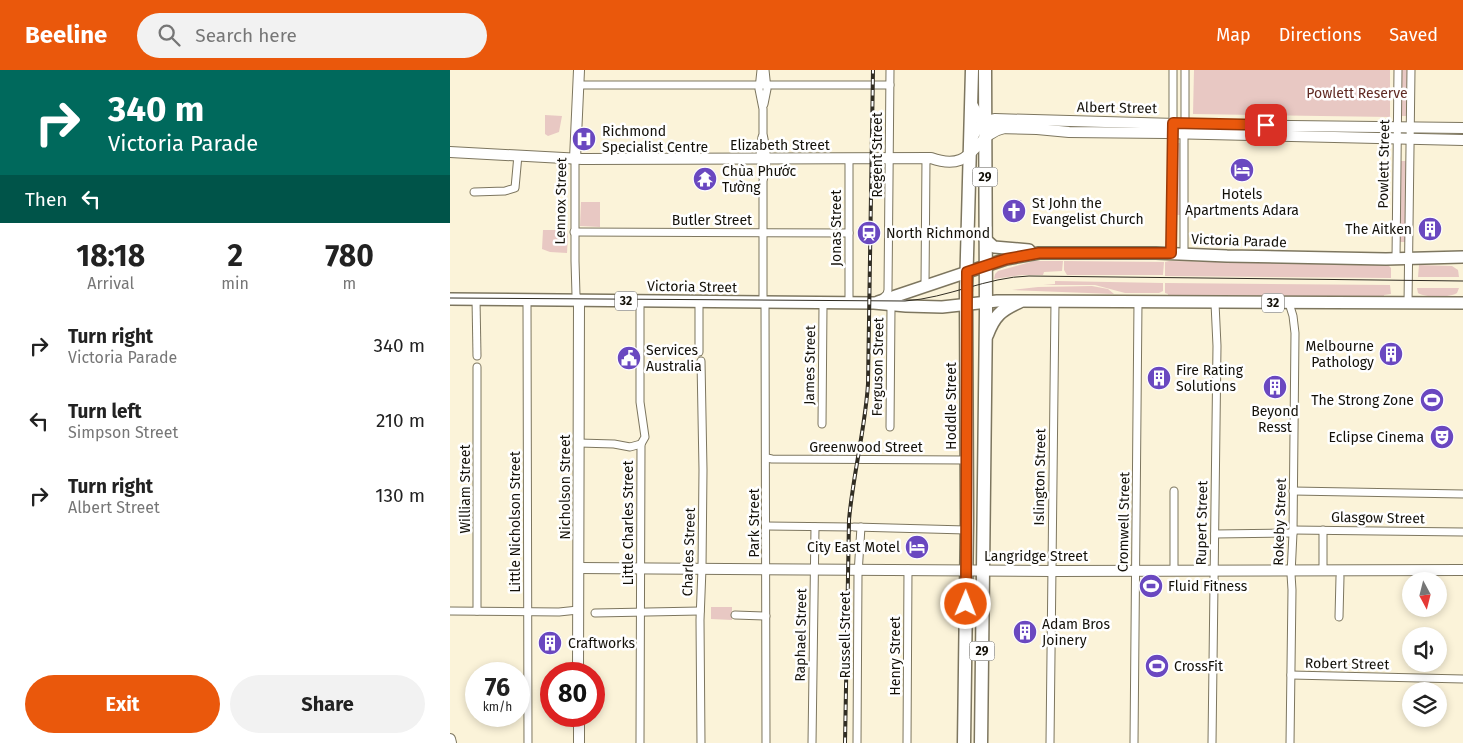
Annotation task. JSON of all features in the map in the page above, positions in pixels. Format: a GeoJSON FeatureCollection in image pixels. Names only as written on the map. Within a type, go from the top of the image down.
{"type":"FeatureCollection","features":[{"type":"Feature","properties":{"kind":"highway","name":"Hoddle Street"},"geometry":{"type":"LineString","coordinates":[[964,743],[966,305],[972,70]]}},
{"type":"Feature","properties":{"kind":"highway","name":"29"},"geometry":{"type":"LineString","coordinates":[[981,743],[986,302],[985,70]]}},
{"type":"Feature","properties":{"kind":"highway"},"geometry":{"type":"LineString","coordinates":[[985,342],[990,327],[999,314],[1005,308],[1019,302]]}},
{"type":"Feature","properties":{"kind":"main road"},"geometry":{"type":"LineString","coordinates":[[985,239],[994,248],[1053,252]]}},
{"type":"Feature","properties":{"kind":"main road","name":"Victoria Parade"},"geometry":{"type":"LineString","coordinates":[[986,266],[1020,255],[1053,252],[1396,259],[1463,257]]}},
{"type":"Feature","properties":{"kind":"main road","name":"Victoria Street"},"geometry":{"type":"LineString","coordinates":[[450,299],[804,303],[884,299],[986,266]]}},
{"type":"Feature","properties":{"kind":"main road","name":"32"},"geometry":{"type":"LineString","coordinates":[[492,300],[526,295],[570,296],[596,306],[640,305],[673,301]]}},
{"type":"Feature","properties":{"kind":"main road","name":"32"},"geometry":{"type":"LineString","coordinates":[[804,303],[823,298],[884,299]]}},
{"type":"Feature","properties":{"kind":"main road","name":"Victoria Street"},"geometry":{"type":"LineString","coordinates":[[884,299],[906,306],[966,305],[986,302]]}},
{"type":"Feature","properties":{"kind":"main road","name":"32"},"geometry":{"type":"LineString","coordinates":[[986,302],[1463,303]]}},
{"type":"Feature","properties":{"kind":"main road","name":"32"},"geometry":{"type":"LineString","coordinates":[[804,303],[834,307],[891,308],[906,306]]}},
{"type":"Feature","properties":{"kind":"street","name":"Lennox Street"},"geometry":{"type":"LineString","coordinates":[[578,70],[574,232],[576,295],[579,301]]}},
{"type":"Feature","properties":{"kind":"street"},"geometry":{"type":"LineString","coordinates":[[761,70],[763,85]]}},
{"type":"Feature","properties":{"kind":"street","name":"Park Street"},"geometry":{"type":"LineString","coordinates":[[765,70],[763,85],[763,134],[760,149],[763,158],[762,232],[767,458],[766,743]]}},
{"type":"Feature","properties":{"kind":"street","name":"Regent Street"},"geometry":{"type":"LineString","coordinates":[[884,299],[888,291],[890,70]]}},
{"type":"Feature","properties":{"kind":"street"},"geometry":{"type":"LineString","coordinates":[[1171,253],[1173,70]]}},
{"type":"Feature","properties":{"kind":"street"},"geometry":{"type":"LineString","coordinates":[[1184,254],[1185,70]]}},
{"type":"Feature","properties":{"kind":"street","name":"Powlett Street"},"geometry":{"type":"LineString","coordinates":[[1396,259],[1398,70]]}},
{"type":"Feature","properties":{"kind":"street","name":"Powlett Street"},"geometry":{"type":"LineString","coordinates":[[1408,304],[1411,70]]}},
{"type":"Feature","properties":{"kind":"street"},"geometry":{"type":"LineString","coordinates":[[578,85],[890,84]]}},
{"type":"Feature","properties":{"kind":"street"},"geometry":{"type":"LineString","coordinates":[[971,101],[976,115],[984,123],[976,129],[971,148]]}},
{"type":"Feature","properties":{"kind":"street","name":"Albert Street"},"geometry":{"type":"LineString","coordinates":[[984,123],[996,120],[1463,128]]}},
{"type":"Feature","properties":{"kind":"street"},"geometry":{"type":"LineString","coordinates":[[1075,122],[1075,132]]}},
{"type":"Feature","properties":{"kind":"street","name":"Albert Street"},"geometry":{"type":"LineString","coordinates":[[984,123],[992,128],[1075,132],[1463,140]]}},
{"type":"Feature","properties":{"kind":"street","name":"Albert Street"},"geometry":{"type":"LineString","coordinates":[[985,138],[992,132],[1004,128]]}},
{"type":"Feature","properties":{"kind":"street"},"geometry":{"type":"LineString","coordinates":[[971,148],[985,138]]}},
{"type":"Feature","properties":{"kind":"street","name":"Elizabeth Street"},"geometry":{"type":"LineString","coordinates":[[450,152],[575,159],[928,158],[940,161],[957,161],[964,158],[971,148]]}},
{"type":"Feature","properties":{"kind":"street"},"geometry":{"type":"LineString","coordinates":[[474,192],[505,191],[515,188],[518,155]]}},
{"type":"Feature","properties":{"kind":"street"},"geometry":{"type":"LineString","coordinates":[[1396,157],[1410,158]]}},
{"type":"Feature","properties":{"kind":"street"},"geometry":{"type":"LineString","coordinates":[[925,286],[928,158]]}},
{"type":"Feature","properties":{"kind":"street","name":"Jonas Street"},"geometry":{"type":"LineString","coordinates":[[849,159],[849,298]]}},
{"type":"Feature","properties":{"kind":"street","name":"Butler Street"},"geometry":{"type":"LineString","coordinates":[[574,232],[849,233]]}},
{"type":"Feature","properties":{"kind":"street"},"geometry":{"type":"LineString","coordinates":[[476,300],[476,356]]}},
{"type":"Feature","properties":{"kind":"street","name":"Little Nicholson Street"},"geometry":{"type":"LineString","coordinates":[[527,300],[528,743]]}},
{"type":"Feature","properties":{"kind":"street","name":"Nicholson Street"},"geometry":{"type":"LineString","coordinates":[[578,662],[579,301]]}},
{"type":"Feature","properties":{"kind":"street"},"geometry":{"type":"LineString","coordinates":[[699,301],[699,352]]}},
{"type":"Feature","properties":{"kind":"street","name":"Islington Street"},"geometry":{"type":"LineString","coordinates":[[1050,743],[1055,302]]}},
{"type":"Feature","properties":{"kind":"street","name":"Cromwell Street"},"geometry":{"type":"LineString","coordinates":[[1134,743],[1138,302]]}},
{"type":"Feature","properties":{"kind":"street","name":"Rupert Street"},"geometry":{"type":"LineString","coordinates":[[1212,743],[1216,303]]}},
{"type":"Feature","properties":{"kind":"street","name":"Rokeby Street"},"geometry":{"type":"LineString","coordinates":[[1288,303],[1293,316],[1295,333],[1290,743]]}},
{"type":"Feature","properties":{"kind":"street","name":"Little Charles Street"},"geometry":{"type":"LineString","coordinates":[[640,305],[640,402],[645,436],[641,444],[640,743]]}},
{"type":"Feature","properties":{"kind":"street","name":"James Street"},"geometry":{"type":"LineString","coordinates":[[822,424],[823,306]]}},
{"type":"Feature","properties":{"kind":"street","name":"Ferguson Street"},"geometry":{"type":"LineString","coordinates":[[890,427],[891,308]]}},
{"type":"Feature","properties":{"kind":"street","name":"Charles Street"},"geometry":{"type":"LineString","coordinates":[[701,361],[703,470],[700,611],[701,743]]}},
{"type":"Feature","properties":{"kind":"street","name":"William Street"},"geometry":{"type":"LineString","coordinates":[[477,367],[477,611]]}},
{"type":"Feature","properties":{"kind":"street"},"geometry":{"type":"LineString","coordinates":[[579,444],[614,444],[630,447],[641,444]]}},
{"type":"Feature","properties":{"kind":"street","name":"Greenwood Street"},"geometry":{"type":"LineString","coordinates":[[767,458],[966,460]]}},
{"type":"Feature","properties":{"kind":"street"},"geometry":{"type":"LineString","coordinates":[[1174,491],[1174,570]]}},
{"type":"Feature","properties":{"kind":"street"},"geometry":{"type":"LineString","coordinates":[[1293,491],[1463,494]]}},
{"type":"Feature","properties":{"kind":"street"},"geometry":{"type":"LineString","coordinates":[[767,526],[966,530]]}},
{"type":"Feature","properties":{"kind":"street","name":"Raphael Street"},"geometry":{"type":"LineString","coordinates":[[812,743],[815,527]]}},
{"type":"Feature","properties":{"kind":"street","name":"Russell Street"},"geometry":{"type":"LineString","coordinates":[[855,527],[859,568],[857,743]]}},
{"type":"Feature","properties":{"kind":"street"},"geometry":{"type":"LineString","coordinates":[[1322,569],[1323,530]]}},
{"type":"Feature","properties":{"kind":"street","name":"Glasgow Street"},"geometry":{"type":"LineString","coordinates":[[1215,534],[1323,530],[1463,532]]}},
{"type":"Feature","properties":{"kind":"street","name":"Langridge Street"},"geometry":{"type":"LineString","coordinates":[[579,568],[859,568],[1052,571],[1463,570]]}},
{"type":"Feature","properties":{"kind":"street","name":"Henry Street"},"geometry":{"type":"LineString","coordinates":[[907,743],[908,569]]}},
{"type":"Feature","properties":{"kind":"street"},"geometry":{"type":"LineString","coordinates":[[1339,617],[1340,577]]}},
{"type":"Feature","properties":{"kind":"street"},"geometry":{"type":"LineString","coordinates":[[450,611],[559,612],[578,610]]}},
{"type":"Feature","properties":{"kind":"street"},"geometry":{"type":"LineString","coordinates":[[595,613],[700,611]]}},
{"type":"Feature","properties":{"kind":"street"},"geometry":{"type":"LineString","coordinates":[[735,615],[766,616]]}},
{"type":"Feature","properties":{"kind":"street","name":"Robert Street"},"geometry":{"type":"LineString","coordinates":[[1291,675],[1463,679]]}},
{"type":"Feature","properties":{"kind":"street"},"geometry":{"type":"LineString","coordinates":[[579,727],[579,743]]}},
{"type":"Feature","properties":{"kind":"street"},"geometry":{"type":"LineString","coordinates":[[450,739],[451,743]]}},
{"type":"Feature","properties":{"kind":"green space","name":"Powlett Reserve"},"geometry":{"type":"Polygon","coordinates":[[[1194,70],[1390,70],[1390,117],[1193,114],[1194,70]]]}},
{"type":"Feature","properties":{"kind":"green space"},"geometry":{"type":"Polygon","coordinates":[[[1401,70],[1408,70],[1407,116],[1401,116],[1401,70]]]}},
{"type":"Feature","properties":{"kind":"green space"},"geometry":{"type":"Polygon","coordinates":[[[545,115],[562,116],[559,132],[548,136],[545,134],[545,115]]]}},
{"type":"Feature","properties":{"kind":"green space"},"geometry":{"type":"Polygon","coordinates":[[[1175,143],[1182,143],[1181,215],[1174,215],[1175,143]]]}},
{"type":"Feature","properties":{"kind":"green space"},"geometry":{"type":"Polygon","coordinates":[[[1400,161],[1406,161],[1406,242],[1400,242],[1400,161]]]}},
{"type":"Feature","properties":{"kind":"green space"},"geometry":{"type":"Polygon","coordinates":[[[581,202],[600,202],[600,227],[580,226],[581,202]]]}},
{"type":"Feature","properties":{"kind":"green space"},"geometry":{"type":"Polygon","coordinates":[[[543,230],[565,230],[568,234],[567,253],[550,252],[542,249],[543,230]]]}},
{"type":"Feature","properties":{"kind":"green space"},"geometry":{"type":"Polygon","coordinates":[[[1034,261],[1063,261],[1062,271],[1044,272],[1043,275],[1022,275],[994,279],[998,271],[1034,261]]]}},
{"type":"Feature","properties":{"kind":"green space"},"geometry":{"type":"Polygon","coordinates":[[[1064,261],[1164,262],[1163,275],[1067,275],[1064,270],[1064,261]]]}},
{"type":"Feature","properties":{"kind":"green space"},"geometry":{"type":"Polygon","coordinates":[[[1165,262],[1387,264],[1391,268],[1391,278],[1165,276],[1165,262]]]}},
{"type":"Feature","properties":{"kind":"green space"},"geometry":{"type":"Polygon","coordinates":[[[1419,265],[1452,266],[1458,270],[1459,277],[1418,277],[1419,265]]]}},
{"type":"Feature","properties":{"kind":"green space"},"geometry":{"type":"Polygon","coordinates":[[[1055,281],[1163,283],[1163,291],[1159,293],[1125,293],[1095,285],[1043,285],[1055,284],[1055,281]]]}},
{"type":"Feature","properties":{"kind":"green space"},"geometry":{"type":"Polygon","coordinates":[[[1165,283],[1390,285],[1391,294],[1384,295],[1384,297],[1168,295],[1165,293],[1165,283]]]}},
{"type":"Feature","properties":{"kind":"green space"},"geometry":{"type":"Polygon","coordinates":[[[1092,286],[1108,289],[1114,294],[1012,290],[1038,287],[1092,286]]]}},
{"type":"Feature","properties":{"kind":"green space"},"geometry":{"type":"Polygon","coordinates":[[[1417,288],[1459,288],[1457,293],[1453,295],[1438,297],[1418,293],[1417,288]]]}},
{"type":"Feature","properties":{"kind":"green space"},"geometry":{"type":"Polygon","coordinates":[[[711,607],[732,607],[732,620],[711,619],[711,607]]]}},
{"type":"Feature","properties":{"kind":"tram line"},"geometry":{"type":"LineString","coordinates":[[450,298],[905,301],[937,296],[998,280],[1029,276],[1463,281]]}},
{"type":"Feature","properties":{"kind":"railway"},"geometry":{"type":"LineString","coordinates":[[845,743],[849,520],[868,384],[873,70]]}},
{"type":"Feature","properties":{"kind":"place","name":"Richmond Specialist Centre"},"geometry":{"type":"Point","coordinates":[584,139]}},
{"type":"Feature","properties":{"kind":"place","name":"Hotels Apartments Adara"},"geometry":{"type":"Point","coordinates":[1242,170]}},
{"type":"Feature","properties":{"kind":"place","name":"Chùa Phước Tường"},"geometry":{"type":"Point","coordinates":[705,179]}},
{"type":"Feature","properties":{"kind":"place","name":"St John the Evangelist Church"},"geometry":{"type":"Point","coordinates":[1014,211]}},
{"type":"Feature","properties":{"kind":"place","name":"The Aitken"},"geometry":{"type":"Point","coordinates":[1430,229]}},
{"type":"Feature","properties":{"kind":"place","name":"North Richmond"},"geometry":{"type":"Point","coordinates":[869,233]}},
{"type":"Feature","properties":{"kind":"place","name":"Melbourne Pathology"},"geometry":{"type":"Point","coordinates":[1391,354]}},
{"type":"Feature","properties":{"kind":"place","name":"Services Australia"},"geometry":{"type":"Point","coordinates":[629,358]}},
{"type":"Feature","properties":{"kind":"place","name":"Fire Rating Solutions"},"geometry":{"type":"Point","coordinates":[1159,378]}},
{"type":"Feature","properties":{"kind":"place","name":"Beyond Resst"},"geometry":{"type":"Point","coordinates":[1275,387]}},
{"type":"Feature","properties":{"kind":"place","name":"The Strong Zone"},"geometry":{"type":"Point","coordinates":[1432,400]}},
{"type":"Feature","properties":{"kind":"place","name":"Eclipse Cinema"},"geometry":{"type":"Point","coordinates":[1442,437]}},
{"type":"Feature","properties":{"kind":"place","name":"City East Motel"},"geometry":{"type":"Point","coordinates":[917,547]}},
{"type":"Feature","properties":{"kind":"place","name":"Fluid Fitness"},"geometry":{"type":"Point","coordinates":[1151,586]}},
{"type":"Feature","properties":{"kind":"place","name":"Adam Bros Joinery"},"geometry":{"type":"Point","coordinates":[1025,632]}},
{"type":"Feature","properties":{"kind":"place","name":"Craftworks"},"geometry":{"type":"Point","coordinates":[550,643]}},
{"type":"Feature","properties":{"kind":"place","name":"CrossFit"},"geometry":{"type":"Point","coordinates":[1157,666]}},
{"type":"Feature","properties":{"kind":"route"},"geometry":{"type":"LineString","coordinates":[[966,604],[967,272],[1020,255],[1039,253],[1171,253],[1173,123],[1266,125]]}}]}
